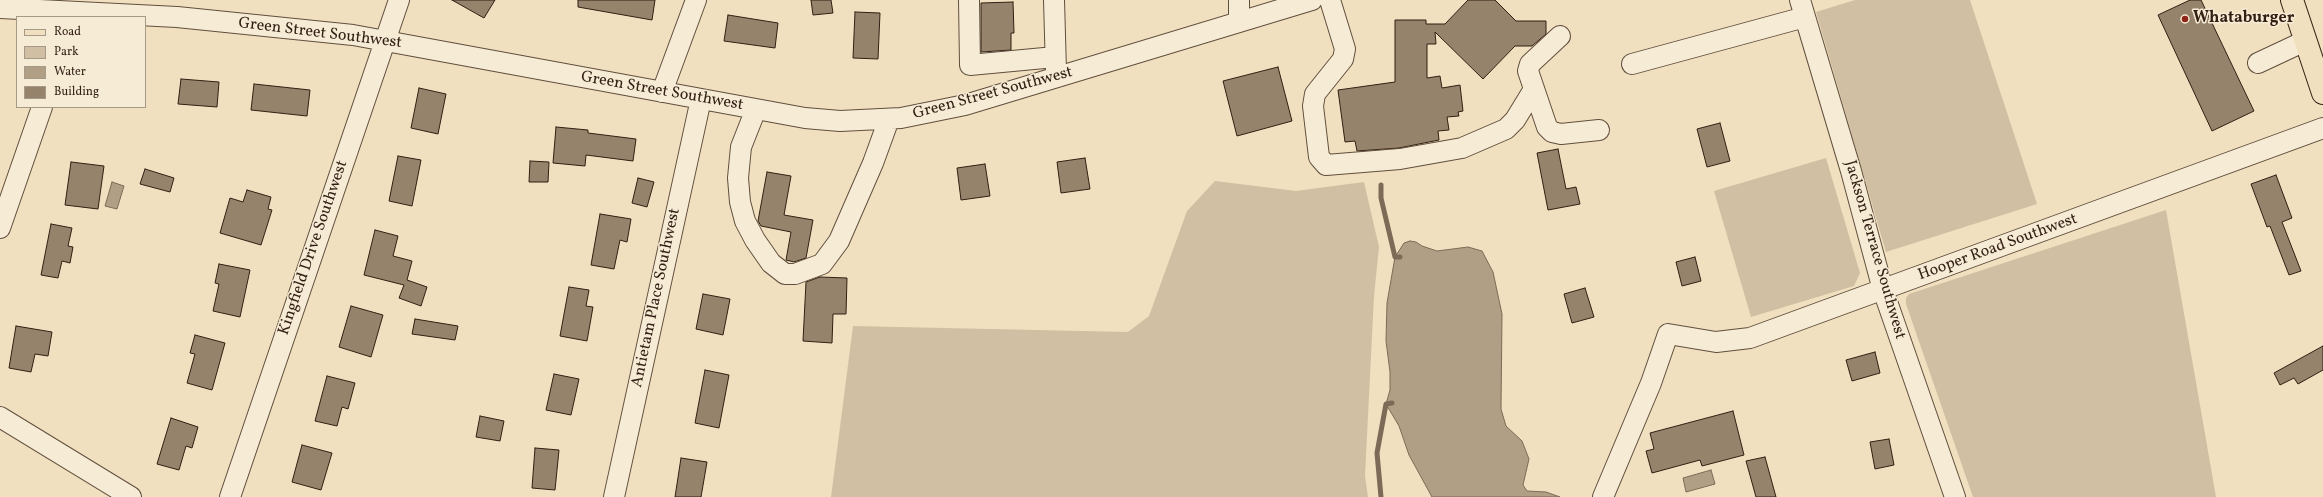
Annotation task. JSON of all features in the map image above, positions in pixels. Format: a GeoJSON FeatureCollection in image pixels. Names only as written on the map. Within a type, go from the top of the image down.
{"type":"FeatureCollection","features":[{"type":"Feature","properties":{"kind":"main road"},"geometry":{"type":"LineString","coordinates":[[2292,0],[2323,93]]}},
{"type":"Feature","properties":{"kind":"street","name":"Kingfield Drive Southwest"},"geometry":{"type":"LineString","coordinates":[[230,497],[398,0]]}},
{"type":"Feature","properties":{"kind":"street"},"geometry":{"type":"LineString","coordinates":[[662,92],[696,0]]}},
{"type":"Feature","properties":{"kind":"street"},"geometry":{"type":"LineString","coordinates":[[969,0],[970,65],[1055,57]]}},
{"type":"Feature","properties":{"kind":"street"},"geometry":{"type":"LineString","coordinates":[[1054,0],[1056,79]]}},
{"type":"Feature","properties":{"kind":"street"},"geometry":{"type":"LineString","coordinates":[[1239,0],[1240,22]]}},
{"type":"Feature","properties":{"kind":"street","name":"Green Street Southwest"},"geometry":{"type":"LineString","coordinates":[[0,8],[74,10],[185,18],[353,35],[756,109],[840,121],[890,119],[965,105],[1056,79],[1312,0]]}},
{"type":"Feature","properties":{"kind":"street"},"geometry":{"type":"LineString","coordinates":[[1330,0],[1345,49],[1343,59],[1315,94],[1313,106],[1319,157],[1326,165],[1400,159],[1462,148],[1506,129],[1515,120],[1534,89]]}},
{"type":"Feature","properties":{"kind":"street"},"geometry":{"type":"LineString","coordinates":[[1632,64],[1802,9]]}},
{"type":"Feature","properties":{"kind":"street","name":"Jackson Terrace Southwest"},"geometry":{"type":"LineString","coordinates":[[1802,9],[1851,171],[1883,290],[1955,497]]}},
{"type":"Feature","properties":{"kind":"street"},"geometry":{"type":"LineString","coordinates":[[1560,36],[1530,64],[1528,71],[1547,127],[1552,132],[1561,134],[1599,130]]}},
{"type":"Feature","properties":{"kind":"street"},"geometry":{"type":"LineString","coordinates":[[2258,63],[2305,41]]}},
{"type":"Feature","properties":{"kind":"street","name":"Antietam Place Southwest"},"geometry":{"type":"LineString","coordinates":[[614,497],[701,99]]}},
{"type":"Feature","properties":{"kind":"street"},"geometry":{"type":"LineString","coordinates":[[0,228],[42,108]]}},
{"type":"Feature","properties":{"kind":"street"},"geometry":{"type":"LineString","coordinates":[[756,109],[741,146],[738,178],[740,202],[745,221],[755,240],[771,263],[785,274],[795,274],[822,264],[838,241],[873,163],[890,119]]}},
{"type":"Feature","properties":{"kind":"street","name":"Hooper Road Southwest"},"geometry":{"type":"LineString","coordinates":[[1603,497],[1651,382],[1668,334],[1716,342],[1750,338],[2323,128]]}},
{"type":"Feature","properties":{"kind":"street"},"geometry":{"type":"LineString","coordinates":[[0,417],[131,497]]}},
{"type":"Feature","properties":{"kind":"green space"},"geometry":{"type":"Polygon","coordinates":[[[1855,0],[1970,0],[2037,204],[1886,252],[1816,12],[1855,0]]]}},
{"type":"Feature","properties":{"kind":"green space"},"geometry":{"type":"Polygon","coordinates":[[[1826,158],[1860,273],[1854,286],[1751,317],[1714,191],[1826,158]]]}},
{"type":"Feature","properties":{"kind":"green space"},"geometry":{"type":"Polygon","coordinates":[[[1215,181],[1296,191],[1364,182],[1379,247],[1374,296],[1365,476],[1368,497],[831,497],[853,326],[1128,332],[1149,316],[1187,211],[1215,181]]]}},
{"type":"Feature","properties":{"kind":"green space"},"geometry":{"type":"Polygon","coordinates":[[[2166,210],[2216,497],[1973,497],[1906,304],[1906,298],[1909,294],[2166,210]]]}},
{"type":"Feature","properties":{"kind":"water"},"geometry":{"type":"Polygon","coordinates":[[[112,182],[124,186],[117,209],[105,206],[112,182]]]}},
{"type":"Feature","properties":{"kind":"water"},"geometry":{"type":"Polygon","coordinates":[[[1410,241],[1437,251],[1468,247],[1482,251],[1493,272],[1502,314],[1501,409],[1506,426],[1522,441],[1529,459],[1523,485],[1527,491],[1546,492],[1560,497],[1432,497],[1409,455],[1399,426],[1386,404],[1390,390],[1390,372],[1386,341],[1387,303],[1395,257],[1404,243],[1410,241]]]}},
{"type":"Feature","properties":{"kind":"water"},"geometry":{"type":"Polygon","coordinates":[[[1711,470],[1715,484],[1686,492],[1683,478],[1711,470]]]}},
{"type":"Feature","properties":{"kind":"building"},"geometry":{"type":"Polygon","coordinates":[[[452,0],[495,0],[484,18],[452,0]]]}},
{"type":"Feature","properties":{"kind":"building"},"geometry":{"type":"Polygon","coordinates":[[[578,0],[655,0],[652,20],[578,7],[578,0]]]}},
{"type":"Feature","properties":{"kind":"building"},"geometry":{"type":"Polygon","coordinates":[[[811,0],[831,0],[833,13],[813,15],[811,0]]]}},
{"type":"Feature","properties":{"kind":"building"},"geometry":{"type":"Polygon","coordinates":[[[1468,0],[1495,0],[1516,21],[1546,21],[1546,34],[1532,46],[1515,46],[1483,79],[1435,32],[1436,44],[1427,44],[1427,78],[1440,76],[1442,88],[1460,85],[1463,111],[1458,112],[1459,116],[1447,117],[1449,130],[1438,131],[1439,140],[1399,148],[1357,151],[1355,141],[1345,142],[1338,90],[1395,82],[1395,20],[1426,20],[1426,24],[1445,24],[1468,0]]]}},
{"type":"Feature","properties":{"kind":"building"},"geometry":{"type":"Polygon","coordinates":[[[2190,0],[2201,0],[2254,111],[2212,131],[2158,15],[2190,0]]]}},
{"type":"Feature","properties":{"kind":"building"},"geometry":{"type":"Polygon","coordinates":[[[1013,2],[1014,33],[1011,33],[1011,50],[981,52],[981,3],[1013,2]]]}},
{"type":"Feature","properties":{"kind":"building"},"geometry":{"type":"Polygon","coordinates":[[[855,12],[880,13],[878,59],[853,58],[855,12]]]}},
{"type":"Feature","properties":{"kind":"building"},"geometry":{"type":"Polygon","coordinates":[[[728,15],[778,23],[775,48],[724,41],[728,15]]]}},
{"type":"Feature","properties":{"kind":"building"},"geometry":{"type":"Polygon","coordinates":[[[1278,67],[1292,121],[1237,136],[1223,81],[1278,67]]]}},
{"type":"Feature","properties":{"kind":"building"},"geometry":{"type":"Polygon","coordinates":[[[181,79],[219,82],[217,107],[178,104],[181,79]]]}},
{"type":"Feature","properties":{"kind":"building"},"geometry":{"type":"Polygon","coordinates":[[[254,84],[310,90],[307,116],[251,110],[254,84]]]}},
{"type":"Feature","properties":{"kind":"building"},"geometry":{"type":"Polygon","coordinates":[[[419,88],[446,94],[438,134],[411,128],[419,88]]]}},
{"type":"Feature","properties":{"kind":"building"},"geometry":{"type":"Polygon","coordinates":[[[1720,123],[1730,161],[1707,167],[1697,129],[1720,123]]]}},
{"type":"Feature","properties":{"kind":"building"},"geometry":{"type":"Polygon","coordinates":[[[556,127],[588,130],[588,133],[636,139],[633,161],[586,155],[585,166],[553,163],[556,127]]]}},
{"type":"Feature","properties":{"kind":"building"},"geometry":{"type":"Polygon","coordinates":[[[1558,149],[1566,189],[1576,187],[1580,204],[1548,210],[1537,153],[1558,149]]]}},
{"type":"Feature","properties":{"kind":"building"},"geometry":{"type":"Polygon","coordinates":[[[398,156],[421,160],[412,206],[389,201],[398,156]]]}},
{"type":"Feature","properties":{"kind":"building"},"geometry":{"type":"Polygon","coordinates":[[[1085,158],[1090,189],[1061,193],[1057,162],[1085,158]]]}},
{"type":"Feature","properties":{"kind":"building"},"geometry":{"type":"Polygon","coordinates":[[[530,161],[549,162],[548,182],[529,182],[530,161]]]}},
{"type":"Feature","properties":{"kind":"building"},"geometry":{"type":"Polygon","coordinates":[[[71,162],[104,166],[98,209],[65,205],[71,162]]]}},
{"type":"Feature","properties":{"kind":"building"},"geometry":{"type":"Polygon","coordinates":[[[985,164],[990,196],[961,200],[957,168],[985,164]]]}},
{"type":"Feature","properties":{"kind":"building"},"geometry":{"type":"Polygon","coordinates":[[[145,169],[174,178],[170,192],[140,184],[145,169]]]}},
{"type":"Feature","properties":{"kind":"building"},"geometry":{"type":"Polygon","coordinates":[[[767,172],[791,176],[784,215],[813,220],[806,258],[794,262],[786,260],[791,232],[761,226],[758,221],[767,172]]]}},
{"type":"Feature","properties":{"kind":"building"},"geometry":{"type":"Polygon","coordinates":[[[2276,175],[2292,218],[2282,222],[2301,271],[2289,275],[2270,226],[2267,227],[2251,184],[2276,175]]]}},
{"type":"Feature","properties":{"kind":"building"},"geometry":{"type":"Polygon","coordinates":[[[638,178],[654,182],[647,207],[632,203],[638,178]]]}},
{"type":"Feature","properties":{"kind":"building"},"geometry":{"type":"Polygon","coordinates":[[[247,190],[271,197],[268,209],[272,210],[261,245],[220,233],[230,198],[243,202],[247,190]]]}},
{"type":"Feature","properties":{"kind":"building"},"geometry":{"type":"Polygon","coordinates":[[[600,214],[631,219],[627,242],[620,240],[614,269],[591,265],[600,214]]]}},
{"type":"Feature","properties":{"kind":"building"},"geometry":{"type":"Polygon","coordinates":[[[51,224],[72,228],[68,246],[73,247],[70,263],[62,261],[58,278],[41,275],[51,224]]]}},
{"type":"Feature","properties":{"kind":"building"},"geometry":{"type":"Polygon","coordinates":[[[375,230],[398,236],[393,256],[412,261],[407,280],[427,287],[421,306],[399,298],[404,285],[364,275],[375,230]]]}},
{"type":"Feature","properties":{"kind":"building"},"geometry":{"type":"Polygon","coordinates":[[[1695,257],[1701,281],[1682,286],[1676,262],[1695,257]]]}},
{"type":"Feature","properties":{"kind":"building"},"geometry":{"type":"Polygon","coordinates":[[[219,264],[250,270],[240,317],[213,311],[219,284],[215,283],[219,264]]]}},
{"type":"Feature","properties":{"kind":"building"},"geometry":{"type":"Polygon","coordinates":[[[820,277],[847,278],[846,314],[833,314],[832,343],[803,341],[806,282],[820,277]]]}},
{"type":"Feature","properties":{"kind":"building"},"geometry":{"type":"Polygon","coordinates":[[[569,287],[589,290],[586,306],[593,307],[587,341],[560,336],[569,287]]]}},
{"type":"Feature","properties":{"kind":"building"},"geometry":{"type":"Polygon","coordinates":[[[1585,288],[1594,317],[1572,323],[1564,294],[1585,288]]]}},
{"type":"Feature","properties":{"kind":"building"},"geometry":{"type":"Polygon","coordinates":[[[703,294],[730,299],[723,335],[696,329],[703,294]]]}},
{"type":"Feature","properties":{"kind":"building"},"geometry":{"type":"Polygon","coordinates":[[[351,306],[383,315],[371,357],[339,347],[351,306]]]}},
{"type":"Feature","properties":{"kind":"building"},"geometry":{"type":"Polygon","coordinates":[[[415,319],[458,326],[455,340],[412,334],[415,319]]]}},
{"type":"Feature","properties":{"kind":"building"},"geometry":{"type":"Polygon","coordinates":[[[16,326],[52,332],[48,356],[35,354],[31,372],[9,368],[16,326]]]}},
{"type":"Feature","properties":{"kind":"building"},"geometry":{"type":"Polygon","coordinates":[[[195,335],[225,343],[212,390],[187,383],[195,354],[190,353],[195,335]]]}},
{"type":"Feature","properties":{"kind":"building"},"geometry":{"type":"Polygon","coordinates":[[[2323,346],[2323,370],[2298,384],[2294,378],[2280,385],[2274,373],[2323,346]]]}},
{"type":"Feature","properties":{"kind":"building"},"geometry":{"type":"Polygon","coordinates":[[[1875,352],[1880,373],[1852,381],[1846,360],[1875,352]]]}},
{"type":"Feature","properties":{"kind":"building"},"geometry":{"type":"Polygon","coordinates":[[[705,370],[729,375],[719,428],[695,423],[705,370]]]}},
{"type":"Feature","properties":{"kind":"building"},"geometry":{"type":"Polygon","coordinates":[[[554,374],[579,379],[571,415],[546,410],[554,374]]]}},
{"type":"Feature","properties":{"kind":"building"},"geometry":{"type":"Polygon","coordinates":[[[327,376],[355,383],[348,409],[342,407],[337,426],[315,421],[327,376]]]}},
{"type":"Feature","properties":{"kind":"building"},"geometry":{"type":"Polygon","coordinates":[[[1733,411],[1744,455],[1702,466],[1700,460],[1652,473],[1646,451],[1654,449],[1650,433],[1733,411]]]}},
{"type":"Feature","properties":{"kind":"building"},"geometry":{"type":"Polygon","coordinates":[[[480,416],[504,421],[500,441],[476,437],[480,416]]]}},
{"type":"Feature","properties":{"kind":"building"},"geometry":{"type":"Polygon","coordinates":[[[171,418],[198,427],[192,448],[186,446],[179,470],[157,464],[171,418]]]}},
{"type":"Feature","properties":{"kind":"building"},"geometry":{"type":"Polygon","coordinates":[[[1889,439],[1894,465],[1875,469],[1870,442],[1889,439]]]}},
{"type":"Feature","properties":{"kind":"building"},"geometry":{"type":"Polygon","coordinates":[[[302,445],[332,453],[321,490],[292,482],[302,445]]]}},
{"type":"Feature","properties":{"kind":"building"},"geometry":{"type":"Polygon","coordinates":[[[535,448],[559,450],[555,490],[532,488],[535,448]]]}},
{"type":"Feature","properties":{"kind":"building"},"geometry":{"type":"Polygon","coordinates":[[[1765,457],[1776,497],[1756,497],[1746,461],[1765,457]]]}},
{"type":"Feature","properties":{"kind":"building"},"geometry":{"type":"Polygon","coordinates":[[[681,458],[707,462],[701,497],[675,497],[681,458]]]}},
{"type":"Feature","properties":{"kind":"waterway"},"geometry":{"type":"LineString","coordinates":[[1381,185],[1381,198],[1395,257],[1400,257]]}},
{"type":"Feature","properties":{"kind":"waterway"},"geometry":{"type":"LineString","coordinates":[[1381,497],[1377,453],[1386,404],[1392,403]]}},
{"type":"Feature","properties":{"kind":"place","name":"Whataburger"},"geometry":{"type":"Point","coordinates":[2185,19]}}]}
